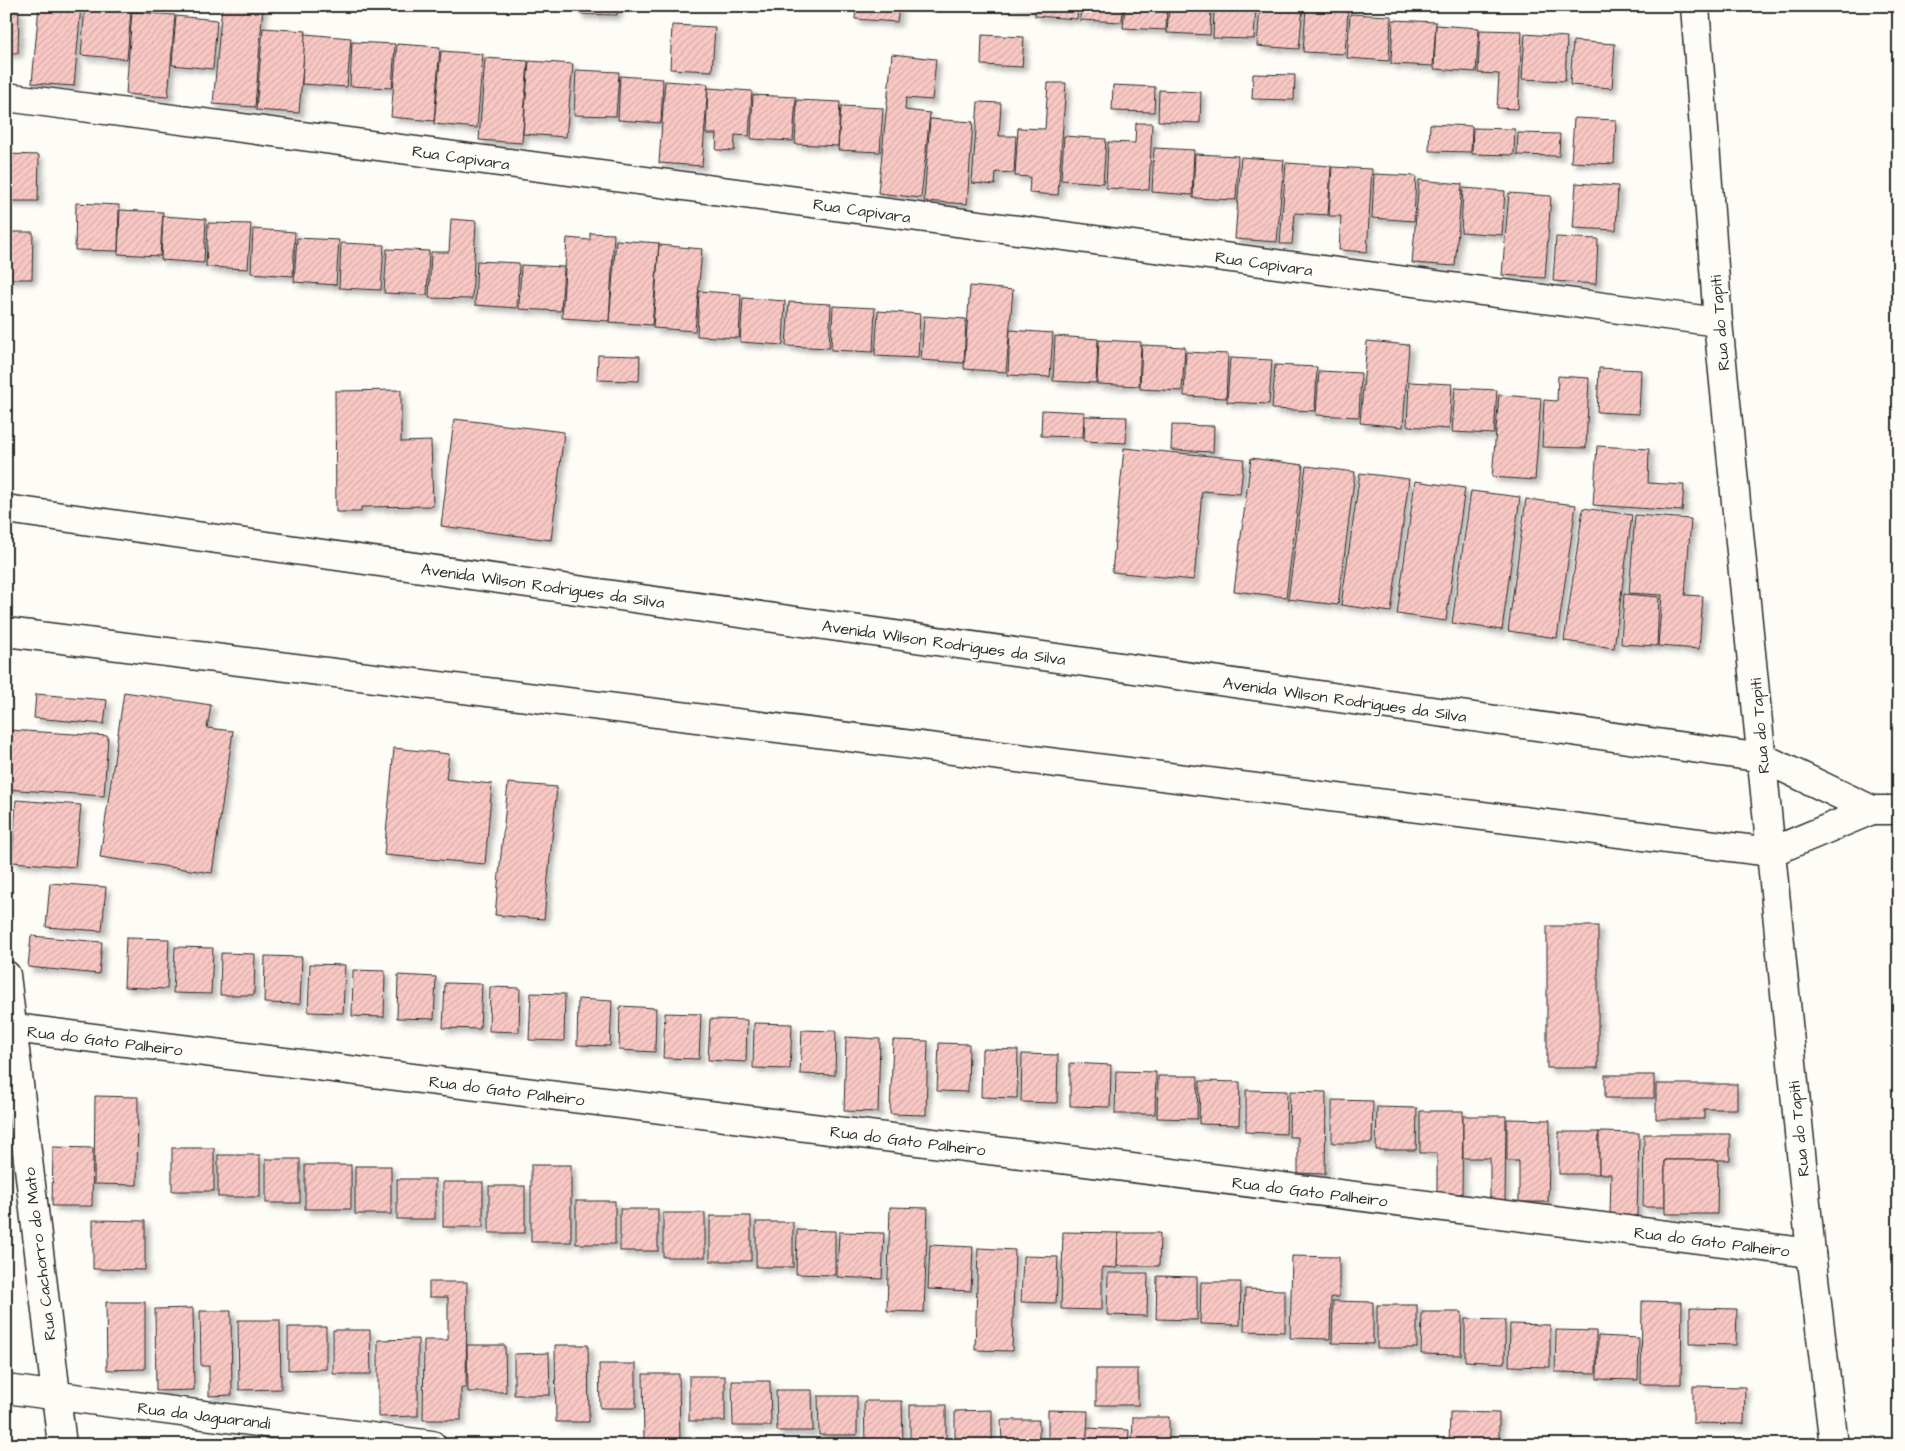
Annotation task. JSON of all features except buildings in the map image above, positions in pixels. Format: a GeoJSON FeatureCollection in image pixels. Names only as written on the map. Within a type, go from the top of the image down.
{"type":"FeatureCollection","features":[{"type":"Feature","properties":{"kind":"street","name":"Rua do Tapiti"},"geometry":{"type":"LineString","coordinates":[[1695,6],[1718,322],[1811,1253],[1834,1445]]}},
{"type":"Feature","properties":{"kind":"street","name":"Rua Capivara"},"geometry":{"type":"LineString","coordinates":[[6,97],[1718,322]]}},
{"type":"Feature","properties":{"kind":"street","name":"Avenida Wilson Rodrigues da Silva"},"geometry":{"type":"LineString","coordinates":[[6,509],[1763,758],[1872,810]]}},
{"type":"Feature","properties":{"kind":"street","name":"Avenida Wilson Rodrigues da Silva"},"geometry":{"type":"LineString","coordinates":[[6,632],[1771,852],[1872,810],[1899,810]]}},
{"type":"Feature","properties":{"kind":"street","name":"Rua Cachorro do Mato"},"geometry":{"type":"LineString","coordinates":[[6,975],[9,1028],[62,1445]]}},
{"type":"Feature","properties":{"kind":"street","name":"Rua do Gato Palheiro"},"geometry":{"type":"LineString","coordinates":[[9,1028],[1811,1253]]}},
{"type":"Feature","properties":{"kind":"street","name":"Rua da Jaguarandi"},"geometry":{"type":"LineString","coordinates":[[6,1389],[432,1445]]}}]}
